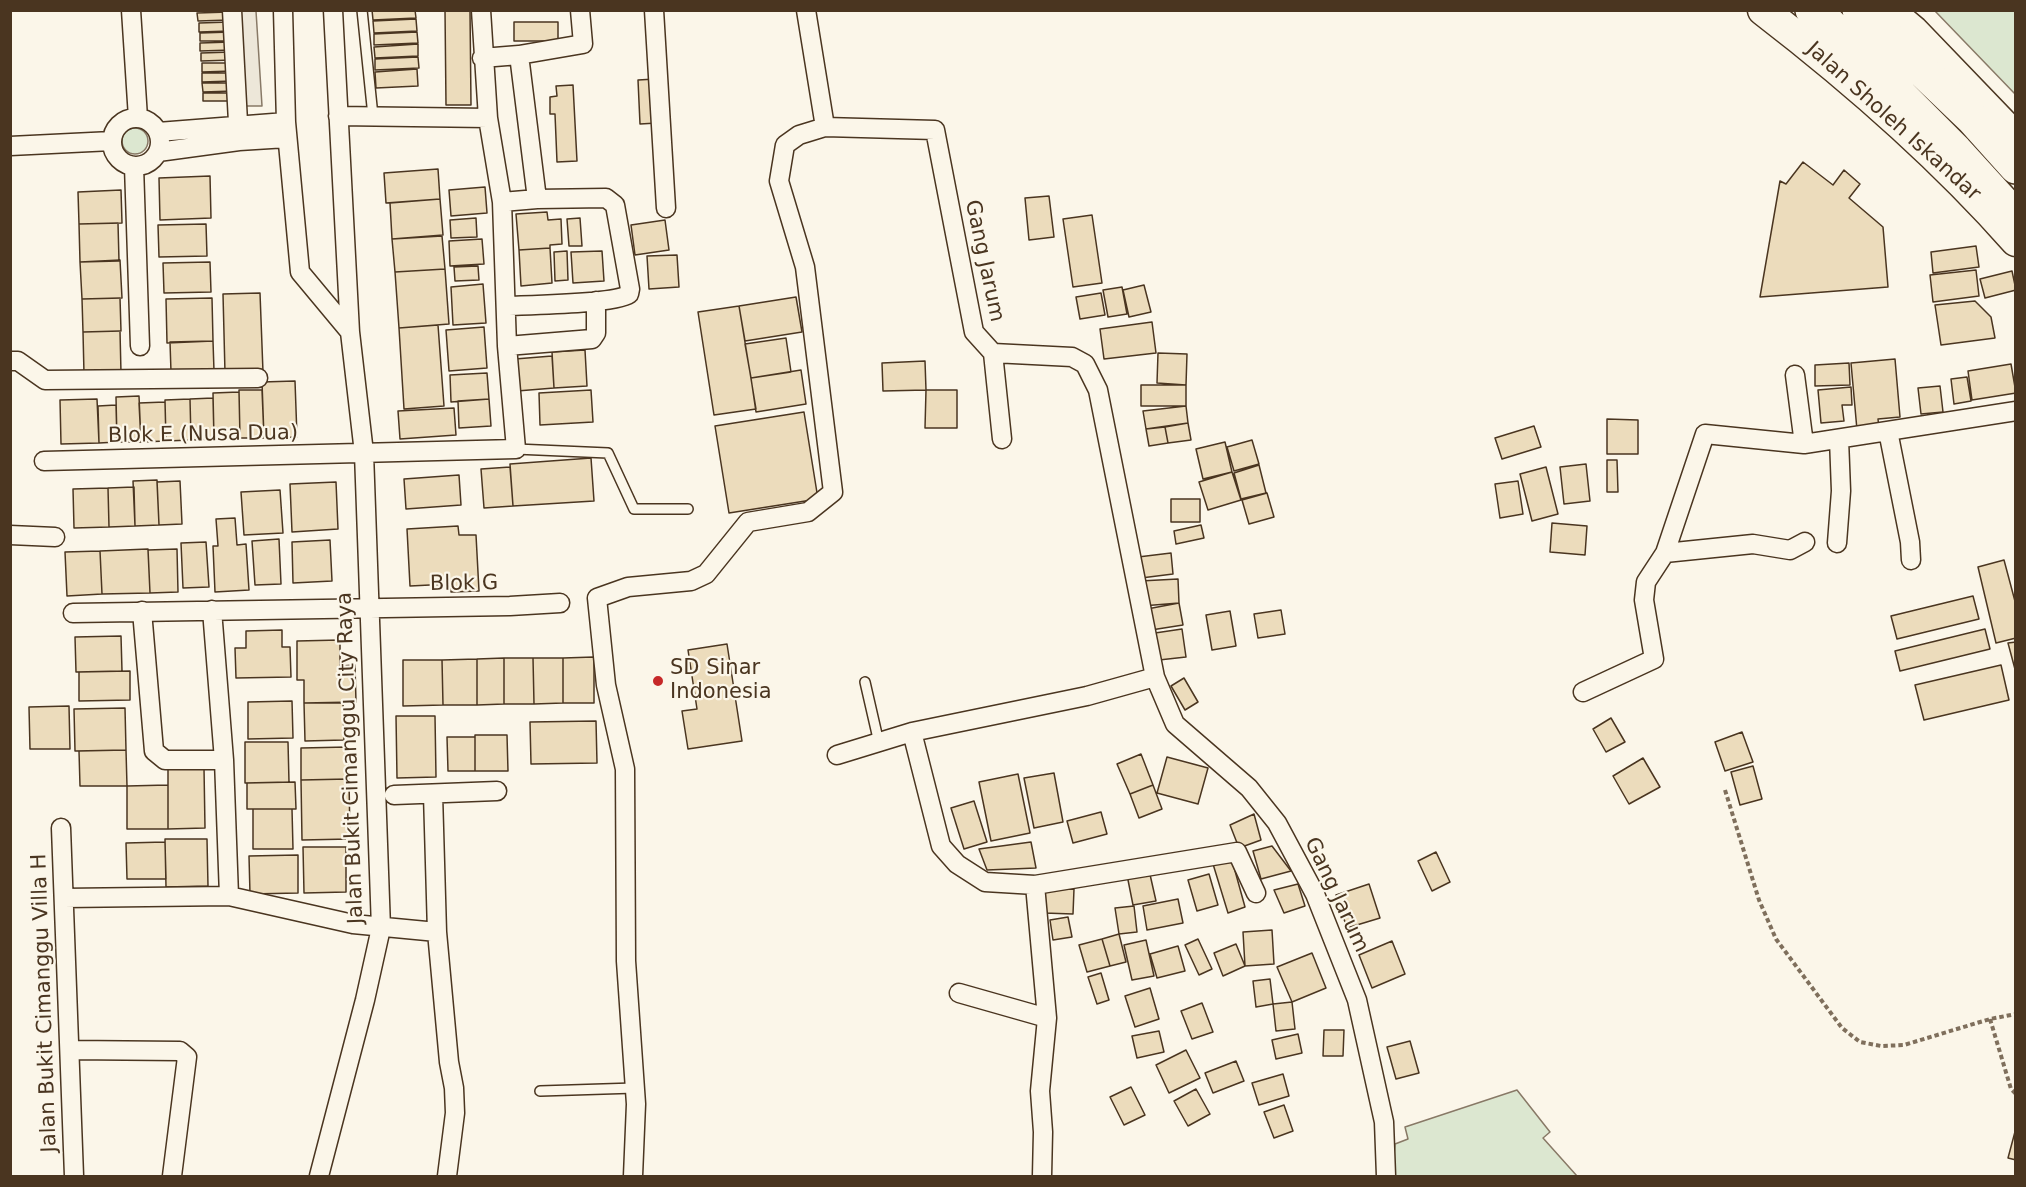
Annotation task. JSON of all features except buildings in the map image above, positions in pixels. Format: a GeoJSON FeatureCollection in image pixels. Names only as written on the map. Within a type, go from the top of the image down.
{"type":"FeatureCollection","features":[{"type":"Feature","properties":{"kind":"highway","name":"Jalan Sholeh Iskandar"},"geometry":{"type":"LineString","coordinates":[[1763,10],[1814,50],[1920,141],[2016,241]]}},
{"type":"Feature","properties":{"kind":"highway"},"geometry":{"type":"LineString","coordinates":[[1812,10],[1826,21],[1956,151],[2016,217]]}},
{"type":"Feature","properties":{"kind":"highway"},"geometry":{"type":"LineString","coordinates":[[1859,10],[1972,118],[2016,167]]}},
{"type":"Feature","properties":{"kind":"highway"},"geometry":{"type":"LineString","coordinates":[[1888,10],[1913,31],[2016,138]]}},
{"type":"Feature","properties":{"kind":"street"},"geometry":{"type":"LineString","coordinates":[[131,10],[138,118]]}},
{"type":"Feature","properties":{"kind":"street"},"geometry":{"type":"LineString","coordinates":[[232,10],[238,134]]}},
{"type":"Feature","properties":{"kind":"street"},"geometry":{"type":"LineString","coordinates":[[283,10],[286,130],[300,272],[350,332]]}},
{"type":"Feature","properties":{"kind":"street","name":"Jalan Bukit Cimanggu City Raya"},"geometry":{"type":"LineString","coordinates":[[320,1176],[381,928],[364,453],[350,332],[333,10]]}},
{"type":"Feature","properties":{"kind":"street"},"geometry":{"type":"LineString","coordinates":[[481,10],[482,58],[488,118],[502,202],[507,346],[516,449]]}},
{"type":"Feature","properties":{"kind":"street"},"geometry":{"type":"LineString","coordinates":[[482,58],[519,55],[584,44],[580,10]]}},
{"type":"Feature","properties":{"kind":"street"},"geometry":{"type":"LineString","coordinates":[[654,10],[666,208]]}},
{"type":"Feature","properties":{"kind":"street"},"geometry":{"type":"LineString","coordinates":[[633,1176],[635,1088],[626,961],[625,769],[606,685],[597,598],[628,587],[691,581],[706,574],[748,522],[808,512],[833,492],[805,267],[779,181],[784,145],[799,135],[825,127],[806,10]]}},
{"type":"Feature","properties":{"kind":"street"},"geometry":{"type":"LineString","coordinates":[[519,55],[537,199]]}},
{"type":"Feature","properties":{"kind":"street"},"geometry":{"type":"LineString","coordinates":[[338,116],[488,118]]}},
{"type":"Feature","properties":{"kind":"street"},"geometry":{"type":"LineString","coordinates":[[158,152],[160,142],[158,132],[146,120],[128,119],[114,132],[112,141],[118,158],[134,166],[148,162],[158,152],[238,134]]}},
{"type":"Feature","properties":{"kind":"street","name":"Gang Jarum"},"geometry":{"type":"LineString","coordinates":[[825,127],[934,130],[974,332],[993,353],[1072,357],[1085,364],[1098,390],[1155,677],[1175,724],[1249,788],[1277,823],[1316,894],[1357,1000],[1384,1122],[1386,1176]]}},
{"type":"Feature","properties":{"kind":"street"},"geometry":{"type":"LineString","coordinates":[[158,132],[238,134],[286,130]]}},
{"type":"Feature","properties":{"kind":"street"},"geometry":{"type":"LineString","coordinates":[[10,146],[112,141]]}},
{"type":"Feature","properties":{"kind":"street"},"geometry":{"type":"LineString","coordinates":[[134,166],[140,346]]}},
{"type":"Feature","properties":{"kind":"street"},"geometry":{"type":"LineString","coordinates":[[502,202],[606,198],[615,205],[629,294],[625,297],[596,301],[507,306]]}},
{"type":"Feature","properties":{"kind":"street"},"geometry":{"type":"LineString","coordinates":[[507,346],[592,339],[596,333],[596,301]]}},
{"type":"Feature","properties":{"kind":"street"},"geometry":{"type":"LineString","coordinates":[[993,353],[1002,439]]}},
{"type":"Feature","properties":{"kind":"street"},"geometry":{"type":"LineString","coordinates":[[10,361],[18,361],[45,381],[258,378]]}},
{"type":"Feature","properties":{"kind":"street"},"geometry":{"type":"LineString","coordinates":[[1795,375],[1804,444]]}},
{"type":"Feature","properties":{"kind":"street"},"geometry":{"type":"LineString","coordinates":[[1582,692],[1654,659],[1644,600],[1646,582],[1665,554],[1705,434],[1804,444],[2016,411]]}},
{"type":"Feature","properties":{"kind":"street"},"geometry":{"type":"LineString","coordinates":[[1888,431],[1910,542],[1911,560]]}},
{"type":"Feature","properties":{"kind":"street"},"geometry":{"type":"LineString","coordinates":[[1837,543],[1841,491],[1839,438]]}},
{"type":"Feature","properties":{"kind":"street","name":"Blok E (Nusa Dua)"},"geometry":{"type":"LineString","coordinates":[[44,461],[516,449]]}},
{"type":"Feature","properties":{"kind":"street"},"geometry":{"type":"LineString","coordinates":[[10,535],[55,537]]}},
{"type":"Feature","properties":{"kind":"street"},"geometry":{"type":"LineString","coordinates":[[1665,554],[1753,544],[1790,550],[1805,542]]}},
{"type":"Feature","properties":{"kind":"street","name":"Blok G"},"geometry":{"type":"LineString","coordinates":[[73,614],[560,603]]}},
{"type":"Feature","properties":{"kind":"street"},"geometry":{"type":"LineString","coordinates":[[212,610],[224,760],[229,896]]}},
{"type":"Feature","properties":{"kind":"street"},"geometry":{"type":"LineString","coordinates":[[142,611],[154,751],[165,760],[224,760]]}},
{"type":"Feature","properties":{"kind":"street"},"geometry":{"type":"LineString","coordinates":[[837,755],[912,732],[1087,696],[1155,677]]}},
{"type":"Feature","properties":{"kind":"street"},"geometry":{"type":"LineString","coordinates":[[912,732],[941,846],[957,864],[985,882],[1035,885],[1237,852],[1256,892]]}},
{"type":"Feature","properties":{"kind":"street"},"geometry":{"type":"LineString","coordinates":[[394,795],[497,792]]}},
{"type":"Feature","properties":{"kind":"street"},"geometry":{"type":"LineString","coordinates":[[433,794],[437,932],[455,1113],[447,1176]]}},
{"type":"Feature","properties":{"kind":"street","name":"Jalan Bukit Cimanggu Villa H"},"geometry":{"type":"LineString","coordinates":[[61,828],[74,1176]]}},
{"type":"Feature","properties":{"kind":"street"},"geometry":{"type":"LineString","coordinates":[[1035,885],[1047,1018],[1040,1091],[1043,1132],[1042,1176]]}},
{"type":"Feature","properties":{"kind":"street"},"geometry":{"type":"LineString","coordinates":[[64,898],[229,896],[348,923],[437,932]]}},
{"type":"Feature","properties":{"kind":"street"},"geometry":{"type":"LineString","coordinates":[[959,993],[1047,1018]]}},
{"type":"Feature","properties":{"kind":"street"},"geometry":{"type":"LineString","coordinates":[[70,1050],[180,1051],[187,1057],[172,1176]]}},
{"type":"Feature","properties":{"kind":"lane"},"geometry":{"type":"LineString","coordinates":[[362,10],[374,116]]}},
{"type":"Feature","properties":{"kind":"lane"},"geometry":{"type":"LineString","coordinates":[[516,449],[608,453],[634,508],[688,509]]}},
{"type":"Feature","properties":{"kind":"lane"},"geometry":{"type":"LineString","coordinates":[[865,682],[879,744]]}},
{"type":"Feature","properties":{"kind":"lane"},"geometry":{"type":"LineString","coordinates":[[540,1091],[635,1088]]}},
{"type":"Feature","properties":{"kind":"path"},"geometry":{"type":"LineString","coordinates":[[1725,790],[1759,900],[1776,939],[1842,1028],[1860,1042],[1881,1046],[1904,1044],[1990,1019],[2016,1014]]}},
{"type":"Feature","properties":{"kind":"path"},"geometry":{"type":"LineString","coordinates":[[1990,1019],[2011,1089],[2016,1094]]}},
{"type":"Feature","properties":{"kind":"green space"},"geometry":{"type":"Polygon","coordinates":[[[1935,11],[2015,11],[2015,94],[1935,11]]]}},
{"type":"Feature","properties":{"kind":"green space"},"geometry":{"type":"Polygon","coordinates":[[[135,128],[144,132],[148,141],[144,150],[135,154],[126,150],[122,141],[126,132],[135,128]]]}},
{"type":"Feature","properties":{"kind":"green space"},"geometry":{"type":"Polygon","coordinates":[[[1517,1090],[1550,1132],[1543,1138],[1577,1176],[1392,1176],[1395,1144],[1408,1139],[1405,1127],[1517,1090]]]}},
{"type":"Feature","properties":{"kind":"shaded area"},"geometry":{"type":"Polygon","coordinates":[[[240,11],[256,11],[262,106],[246,106],[240,11]]]}},
{"type":"Feature","properties":{"kind":"place","name":"SD Sinar Indonesia"},"geometry":{"type":"Point","coordinates":[658,681]}}]}
